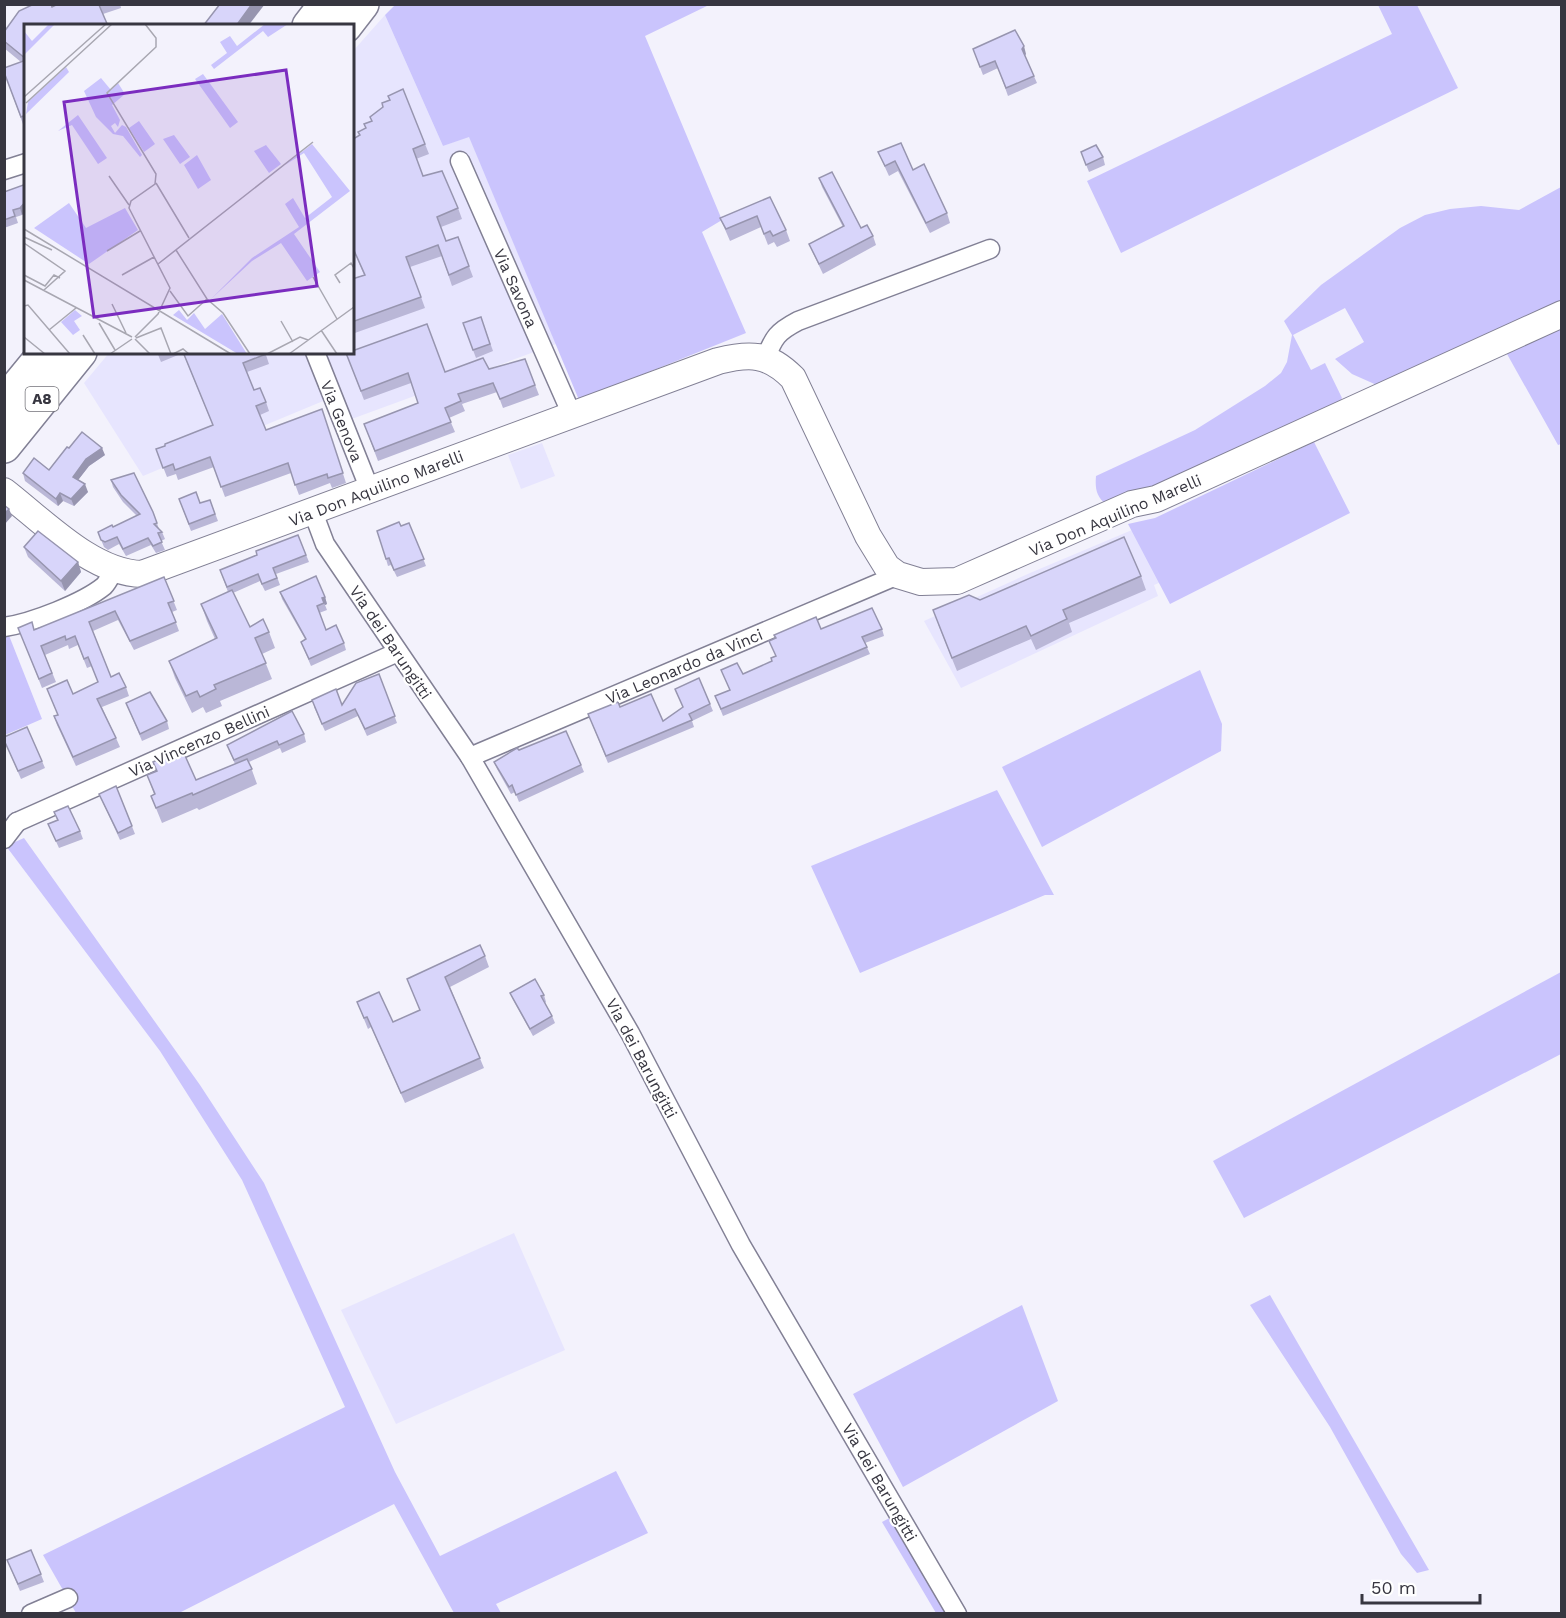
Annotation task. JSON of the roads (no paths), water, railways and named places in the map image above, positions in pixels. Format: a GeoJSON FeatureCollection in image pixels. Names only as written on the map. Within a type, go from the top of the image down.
{"type":"FeatureCollection","features":[{"type":"Feature","properties":{"kind":"highway"},"geometry":{"type":"LineString","coordinates":[[311,24],[326,4]]}},
{"type":"Feature","properties":{"kind":"highway"},"geometry":{"type":"LineString","coordinates":[[347,24],[362,4]]}},
{"type":"Feature","properties":{"kind":"highway","name":"A8"},"geometry":{"type":"LineString","coordinates":[[4,404],[44,354]]}},
{"type":"Feature","properties":{"kind":"highway","name":"A8"},"geometry":{"type":"LineString","coordinates":[[4,446],[78,354]]}},
{"type":"Feature","properties":{"kind":"street","name":"Via Savona"},"geometry":{"type":"LineString","coordinates":[[460,161],[572,415]]}},
{"type":"Feature","properties":{"kind":"street"},"geometry":{"type":"LineString","coordinates":[[4,171],[24,164]]}},
{"type":"Feature","properties":{"kind":"street"},"geometry":{"type":"LineString","coordinates":[[765,359],[774,337],[780,330],[798,321],[990,249]]}},
{"type":"Feature","properties":{"kind":"street","name":"Via Don Aquilino Marelli"},"geometry":{"type":"LineString","coordinates":[[4,491],[96,562],[114,570],[142,574],[718,361],[741,356],[765,359],[781,367],[793,378],[868,536],[887,567],[898,575],[933,582],[957,581],[1132,504],[1156,499],[1562,314]]}},
{"type":"Feature","properties":{"kind":"street","name":"Via Genova"},"geometry":{"type":"LineString","coordinates":[[316,354],[370,490]]}},
{"type":"Feature","properties":{"kind":"street","name":"Via dei Barungitti"},"geometry":{"type":"LineString","coordinates":[[313,512],[325,544],[470,757],[630,1033],[741,1245],[957,1614]]}},
{"type":"Feature","properties":{"kind":"street"},"geometry":{"type":"LineString","coordinates":[[4,627],[39,616],[93,593],[106,584],[114,570]]}},
{"type":"Feature","properties":{"kind":"street","name":"Via Leonardo da Vinci"},"geometry":{"type":"LineString","coordinates":[[470,757],[898,575]]}},
{"type":"Feature","properties":{"kind":"street","name":"Via Vincenzo Bellini"},"geometry":{"type":"LineString","coordinates":[[11,816],[398,652]]}},
{"type":"Feature","properties":{"kind":"street"},"geometry":{"type":"LineString","coordinates":[[4,839],[11,816]]}},
{"type":"Feature","properties":{"kind":"street"},"geometry":{"type":"LineString","coordinates":[[32,1614],[68,1598]]}}]}
